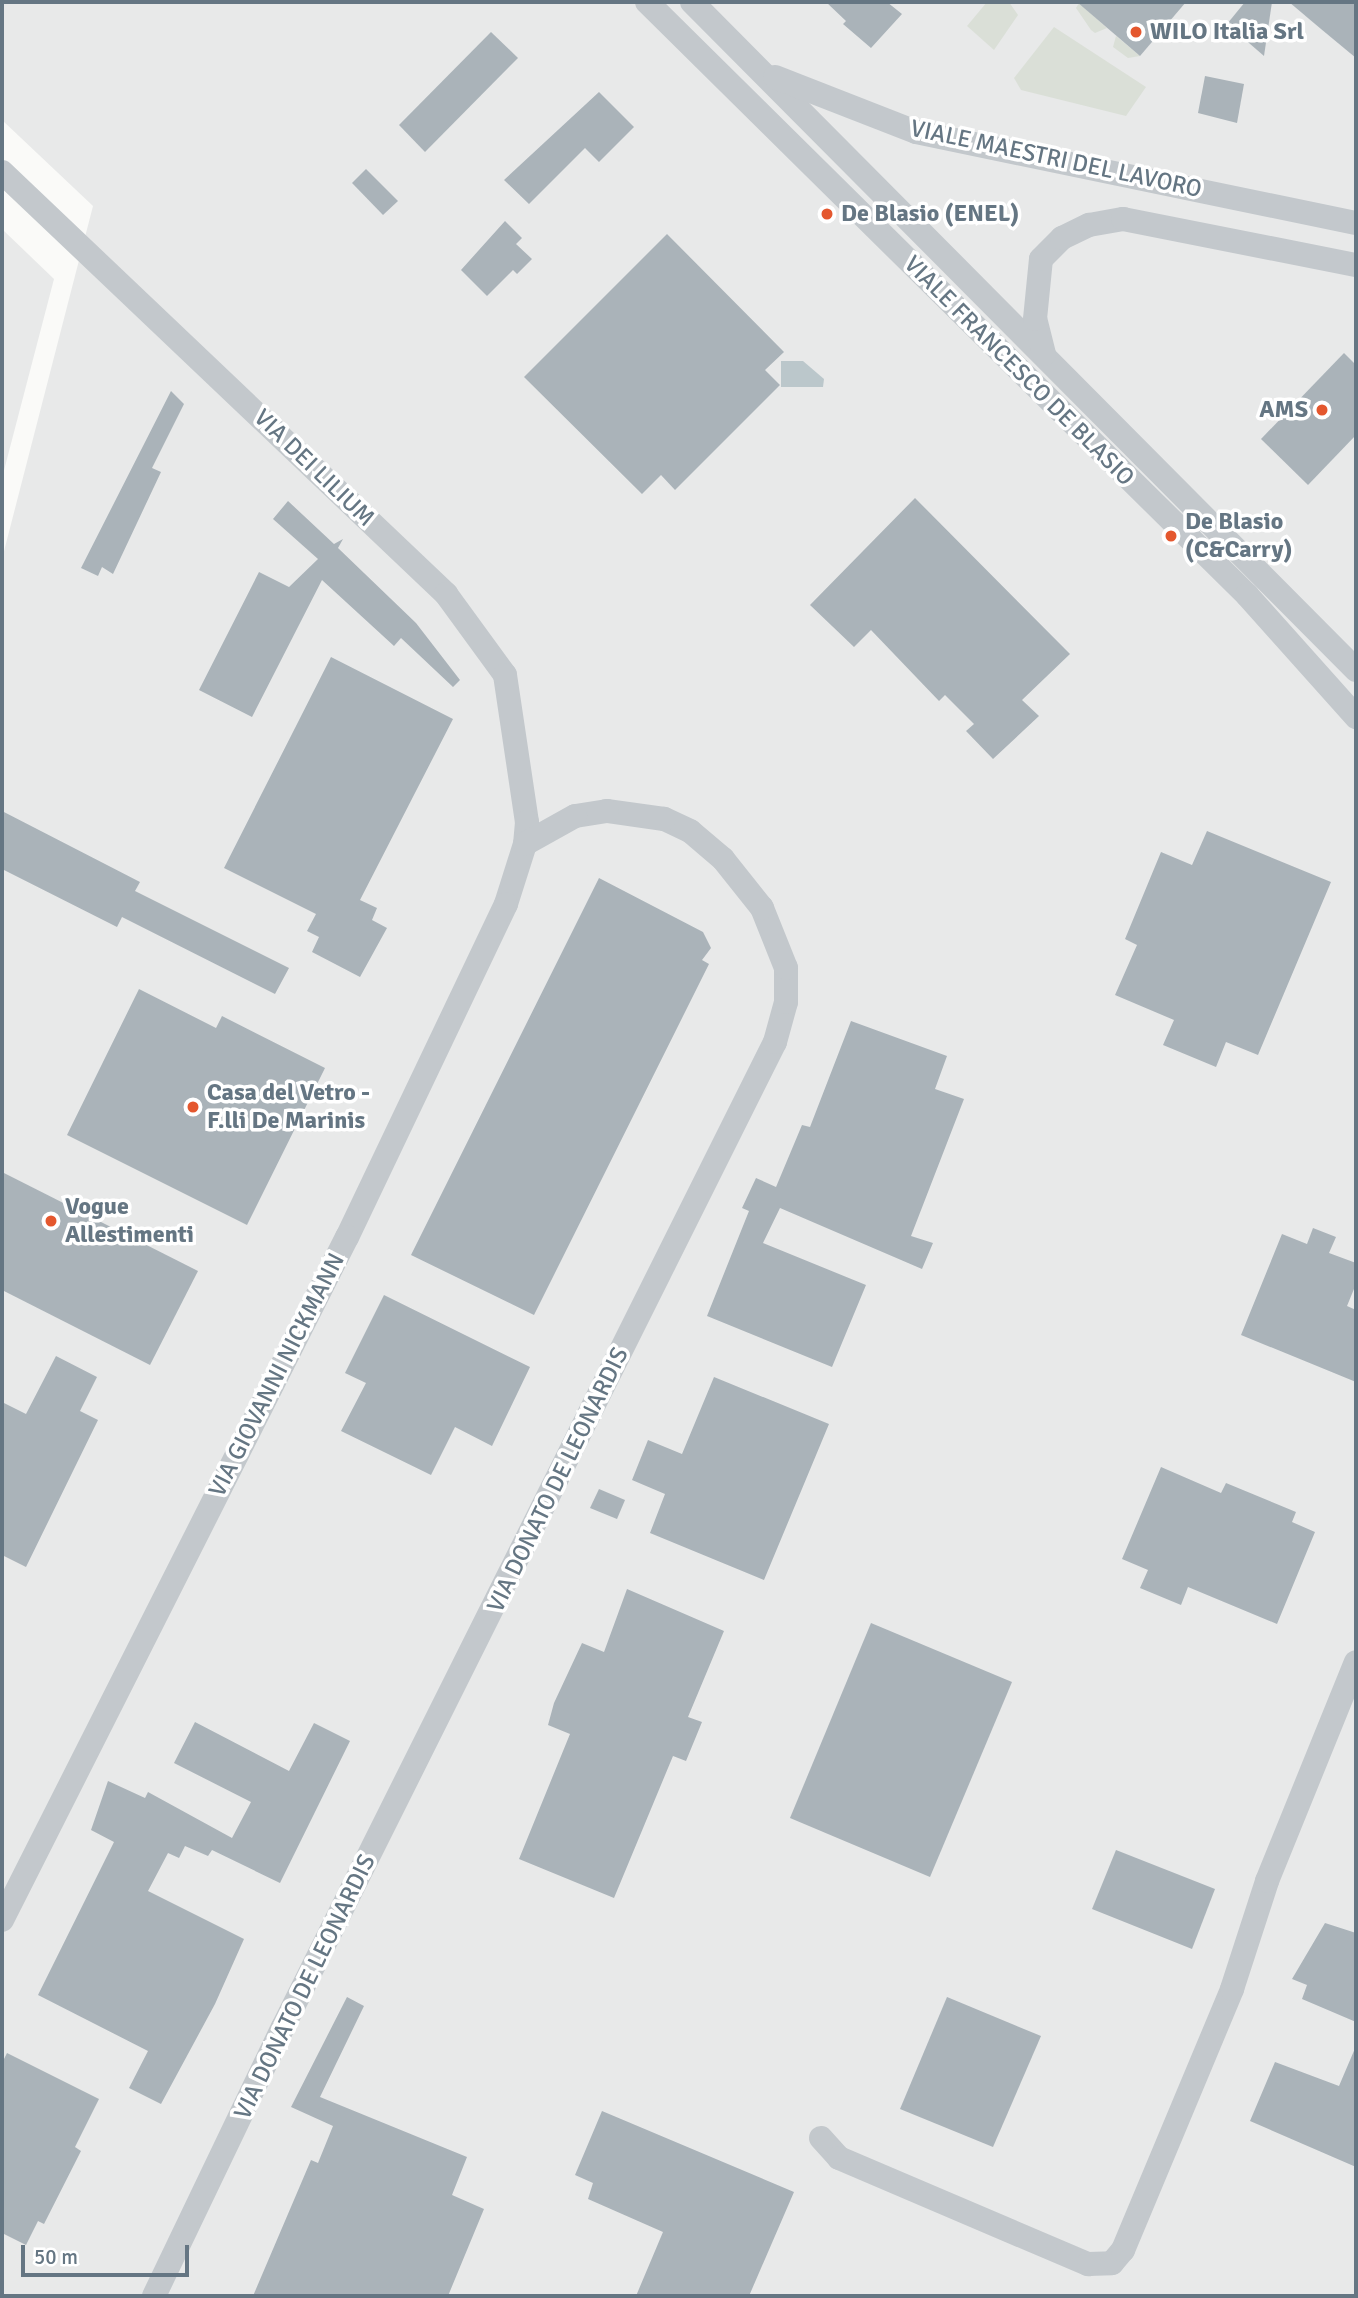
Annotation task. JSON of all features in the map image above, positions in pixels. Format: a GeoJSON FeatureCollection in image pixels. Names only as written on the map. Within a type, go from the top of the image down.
{"type":"FeatureCollection","features":[{"type":"Feature","properties":{"kind":"street","name":"VIALE FRANCESCO DE BLASIO"},"geometry":{"type":"LineString","coordinates":[[647,2],[1247,595],[1356,716]]}},
{"type":"Feature","properties":{"kind":"street","name":"VIALE FRANCESCO DE BLASIO"},"geometry":{"type":"LineString","coordinates":[[692,2],[1356,670]]}},
{"type":"Feature","properties":{"kind":"street","name":"VIALE MAESTRI DEL LAVORO"},"geometry":{"type":"LineString","coordinates":[[763,72],[916,132],[1356,223]]}},
{"type":"Feature","properties":{"kind":"street","name":"VIA DEI LILIUM"},"geometry":{"type":"LineString","coordinates":[[2,172],[446,594],[505,675],[526,833]]}},
{"type":"Feature","properties":{"kind":"street","name":"VIALE MAESTRI DEL LAVORO"},"geometry":{"type":"LineString","coordinates":[[1045,355],[1035,319],[1041,259],[1062,238],[1089,225],[1123,219],[1356,265]]}},
{"type":"Feature","properties":{"kind":"street","name":"VIA DONATO DE LEONARDIS"},"geometry":{"type":"LineString","coordinates":[[154,2296],[283,2027],[775,1042],[786,1002],[786,968],[762,908],[723,859],[690,831],[664,819],[607,811],[575,816],[526,833]]}},
{"type":"Feature","properties":{"kind":"street","name":"VIA GIOVANNI NICKMANN"},"geometry":{"type":"LineString","coordinates":[[2,1920],[347,1237],[506,904],[526,833]]}},
{"type":"Feature","properties":{"kind":"street"},"geometry":{"type":"LineString","coordinates":[[821,2138],[839,2158],[1088,2264],[1112,2263],[1123,2250],[1232,1989],[1268,1881],[1356,1662]]}},
{"type":"Feature","properties":{"kind":"shaded area"},"geometry":{"type":"Polygon","coordinates":[[[2,2],[1356,2],[1356,2296],[2,2296],[2,559],[93,206],[2,120],[2,2]]]}},
{"type":"Feature","properties":{"kind":"shaded area"},"geometry":{"type":"Polygon","coordinates":[[[987,2],[1009,2],[1018,15],[994,50],[967,26],[987,2]]]}},
{"type":"Feature","properties":{"kind":"shaded area"},"geometry":{"type":"Polygon","coordinates":[[[1079,3],[1107,28],[1095,33],[1091,30],[1076,8],[1079,3]]]}},
{"type":"Feature","properties":{"kind":"shaded area"},"geometry":{"type":"Polygon","coordinates":[[[1054,27],[1146,87],[1126,116],[1021,90],[1014,78],[1054,27]]]}},
{"type":"Feature","properties":{"kind":"shaded area"},"geometry":{"type":"Polygon","coordinates":[[[1116,36],[1140,56],[1128,58],[1113,47],[1116,36]]]}},
{"type":"Feature","properties":{"kind":"shaded area"},"geometry":{"type":"Polygon","coordinates":[[[2,229],[54,279],[2,478],[2,229]]]}},
{"type":"Feature","properties":{"kind":"shaded area"},"geometry":{"type":"Polygon","coordinates":[[[781,361],[803,361],[824,379],[823,387],[781,387],[781,361]]]}},
{"type":"Feature","properties":{"kind":"building"},"geometry":{"type":"Polygon","coordinates":[[[826,2],[887,2],[902,14],[871,48],[843,24],[846,21],[826,2]]]}},
{"type":"Feature","properties":{"kind":"building","name":"WILO Italia Srl"},"geometry":{"type":"Polygon","coordinates":[[[1077,2],[1186,2],[1140,56],[1077,2]]]}},
{"type":"Feature","properties":{"kind":"building"},"geometry":{"type":"Polygon","coordinates":[[[1245,2],[1272,2],[1264,56],[1227,24],[1245,2]]]}},
{"type":"Feature","properties":{"kind":"building"},"geometry":{"type":"Polygon","coordinates":[[[1289,2],[1356,2],[1356,58],[1321,29],[1289,2]]]}},
{"type":"Feature","properties":{"kind":"building"},"geometry":{"type":"Polygon","coordinates":[[[491,32],[518,58],[425,152],[399,125],[491,32]]]}},
{"type":"Feature","properties":{"kind":"building"},"geometry":{"type":"Polygon","coordinates":[[[1205,76],[1244,84],[1237,123],[1198,113],[1205,76]]]}},
{"type":"Feature","properties":{"kind":"building"},"geometry":{"type":"Polygon","coordinates":[[[599,92],[634,127],[599,162],[585,148],[529,204],[504,180],[599,92]]]}},
{"type":"Feature","properties":{"kind":"building"},"geometry":{"type":"Polygon","coordinates":[[[366,169],[398,201],[383,215],[352,183],[366,169]]]}},
{"type":"Feature","properties":{"kind":"building"},"geometry":{"type":"Polygon","coordinates":[[[505,221],[522,238],[516,244],[532,259],[517,274],[513,270],[487,296],[461,270],[505,221]]]}},
{"type":"Feature","properties":{"kind":"building"},"geometry":{"type":"Polygon","coordinates":[[[667,234],[784,352],[765,370],[780,385],[675,490],[661,475],[642,494],[524,377],[667,234]]]}},
{"type":"Feature","properties":{"kind":"building"},"geometry":{"type":"Polygon","coordinates":[[[1344,353],[1356,365],[1356,435],[1308,485],[1261,439],[1344,353]]]}},
{"type":"Feature","properties":{"kind":"building"},"geometry":{"type":"Polygon","coordinates":[[[171,391],[184,404],[152,468],[161,472],[113,574],[102,567],[98,576],[81,568],[171,391]]]}},
{"type":"Feature","properties":{"kind":"building"},"geometry":{"type":"Polygon","coordinates":[[[915,498],[1070,654],[1022,700],[1039,716],[993,759],[966,731],[974,724],[945,695],[939,701],[871,630],[854,647],[810,605],[915,498]]]}},
{"type":"Feature","properties":{"kind":"building"},"geometry":{"type":"Polygon","coordinates":[[[288,501],[334,544],[343,539],[338,548],[416,623],[460,680],[453,687],[401,638],[394,646],[322,580],[252,717],[199,690],[259,572],[289,587],[318,559],[273,519],[288,501]]]}},
{"type":"Feature","properties":{"kind":"building"},"geometry":{"type":"Polygon","coordinates":[[[331,657],[453,719],[360,900],[377,908],[372,920],[387,928],[360,977],[312,952],[319,937],[307,931],[316,914],[224,868],[331,657]]]}},
{"type":"Feature","properties":{"kind":"building"},"geometry":{"type":"Polygon","coordinates":[[[2,811],[140,882],[135,891],[289,968],[275,994],[122,917],[117,927],[2,869],[2,811]]]}},
{"type":"Feature","properties":{"kind":"building"},"geometry":{"type":"Polygon","coordinates":[[[1207,831],[1331,882],[1258,1055],[1226,1042],[1216,1067],[1163,1045],[1174,1020],[1115,995],[1137,945],[1125,939],[1161,852],[1192,865],[1207,831]]]}},
{"type":"Feature","properties":{"kind":"building"},"geometry":{"type":"Polygon","coordinates":[[[599,878],[703,932],[711,948],[702,960],[709,964],[534,1315],[411,1255],[599,878]]]}},
{"type":"Feature","properties":{"kind":"building","name":"Casa del Vetro - F.lli De Marinis"},"geometry":{"type":"Polygon","coordinates":[[[139,989],[216,1028],[222,1016],[325,1068],[247,1225],[67,1135],[139,989]]]}},
{"type":"Feature","properties":{"kind":"building"},"geometry":{"type":"Polygon","coordinates":[[[851,1021],[947,1056],[935,1089],[964,1099],[911,1236],[933,1243],[922,1269],[780,1208],[763,1243],[866,1285],[832,1367],[707,1316],[749,1211],[742,1208],[756,1178],[776,1187],[802,1125],[810,1127],[851,1021]]]}},
{"type":"Feature","properties":{"kind":"building","name":"Vogue Allestimenti"},"geometry":{"type":"Polygon","coordinates":[[[2,1172],[198,1271],[150,1365],[2,1290],[2,1172]]]}},
{"type":"Feature","properties":{"kind":"building"},"geometry":{"type":"Polygon","coordinates":[[[1313,1228],[1336,1237],[1329,1253],[1356,1263],[1356,1284],[1347,1306],[1356,1310],[1356,1382],[1241,1335],[1282,1234],[1307,1244],[1313,1228]]]}},
{"type":"Feature","properties":{"kind":"building"},"geometry":{"type":"Polygon","coordinates":[[[384,1295],[530,1367],[492,1446],[455,1427],[431,1475],[341,1431],[366,1383],[345,1373],[384,1295]]]}},
{"type":"Feature","properties":{"kind":"building"},"geometry":{"type":"Polygon","coordinates":[[[56,1356],[97,1377],[80,1411],[98,1420],[26,1567],[2,1555],[2,1402],[26,1414],[56,1356]]]}},
{"type":"Feature","properties":{"kind":"building"},"geometry":{"type":"Polygon","coordinates":[[[714,1377],[829,1424],[764,1580],[650,1533],[665,1494],[632,1480],[648,1440],[682,1454],[714,1377]]]}},
{"type":"Feature","properties":{"kind":"building"},"geometry":{"type":"Polygon","coordinates":[[[1161,1467],[1221,1493],[1226,1483],[1296,1512],[1292,1522],[1315,1532],[1277,1624],[1188,1587],[1181,1605],[1140,1588],[1148,1570],[1122,1559],[1161,1467]]]}},
{"type":"Feature","properties":{"kind":"building"},"geometry":{"type":"Polygon","coordinates":[[[599,1489],[625,1500],[617,1519],[590,1508],[599,1489]]]}},
{"type":"Feature","properties":{"kind":"building"},"geometry":{"type":"Polygon","coordinates":[[[627,1589],[724,1631],[688,1717],[702,1722],[686,1761],[673,1756],[614,1898],[519,1859],[570,1734],[548,1725],[554,1703],[582,1643],[604,1652],[627,1589]]]}},
{"type":"Feature","properties":{"kind":"building"},"geometry":{"type":"Polygon","coordinates":[[[871,1623],[1012,1682],[930,1877],[790,1818],[871,1623]]]}},
{"type":"Feature","properties":{"kind":"building"},"geometry":{"type":"Polygon","coordinates":[[[195,1722],[289,1771],[314,1723],[350,1741],[280,1883],[212,1850],[208,1856],[185,1846],[179,1858],[168,1853],[148,1891],[244,1939],[215,2004],[161,2104],[129,2088],[148,2051],[38,1995],[114,1842],[91,1830],[108,1781],[145,1798],[148,1792],[232,1838],[251,1802],[174,1763],[195,1722]]]}},
{"type":"Feature","properties":{"kind":"building"},"geometry":{"type":"Polygon","coordinates":[[[1116,1850],[1215,1889],[1192,1949],[1092,1909],[1116,1850]]]}},
{"type":"Feature","properties":{"kind":"building"},"geometry":{"type":"Polygon","coordinates":[[[1325,1923],[1356,1933],[1356,2022],[1302,1999],[1307,1985],[1292,1979],[1325,1923]]]}},
{"type":"Feature","properties":{"kind":"building"},"geometry":{"type":"Polygon","coordinates":[[[347,1997],[364,2006],[320,2097],[467,2157],[452,2195],[484,2209],[448,2296],[253,2296],[311,2160],[318,2163],[333,2126],[291,2107],[347,1997]]]}},
{"type":"Feature","properties":{"kind":"building"},"geometry":{"type":"Polygon","coordinates":[[[947,1997],[1041,2036],[993,2147],[900,2109],[947,1997]]]}},
{"type":"Feature","properties":{"kind":"building"},"geometry":{"type":"Polygon","coordinates":[[[1356,2046],[1356,2167],[1250,2121],[1275,2062],[1339,2086],[1356,2046]]]}},
{"type":"Feature","properties":{"kind":"building"},"geometry":{"type":"Polygon","coordinates":[[[7,2053],[99,2099],[75,2147],[81,2151],[44,2224],[38,2221],[26,2245],[2,2233],[2,2063],[7,2053]]]}},
{"type":"Feature","properties":{"kind":"building"},"geometry":{"type":"Polygon","coordinates":[[[602,2111],[794,2192],[749,2296],[636,2296],[663,2232],[588,2199],[593,2183],[575,2175],[602,2111]]]}},
{"type":"Feature","properties":{"kind":"place","name":"WILO Italia Srl"},"geometry":{"type":"Point","coordinates":[1136,32]}},
{"type":"Feature","properties":{"kind":"place","name":"De Blasio (ENEL)"},"geometry":{"type":"Point","coordinates":[827,214]}},
{"type":"Feature","properties":{"kind":"place","name":"AMS"},"geometry":{"type":"Point","coordinates":[1322,410]}},
{"type":"Feature","properties":{"kind":"place","name":"De Blasio (C&Carry)"},"geometry":{"type":"Point","coordinates":[1171,536]}},
{"type":"Feature","properties":{"kind":"place","name":"Casa del Vetro - F.lli De Marinis"},"geometry":{"type":"Point","coordinates":[193,1107]}},
{"type":"Feature","properties":{"kind":"place","name":"Vogue Allestimenti"},"geometry":{"type":"Point","coordinates":[51,1221]}}]}
